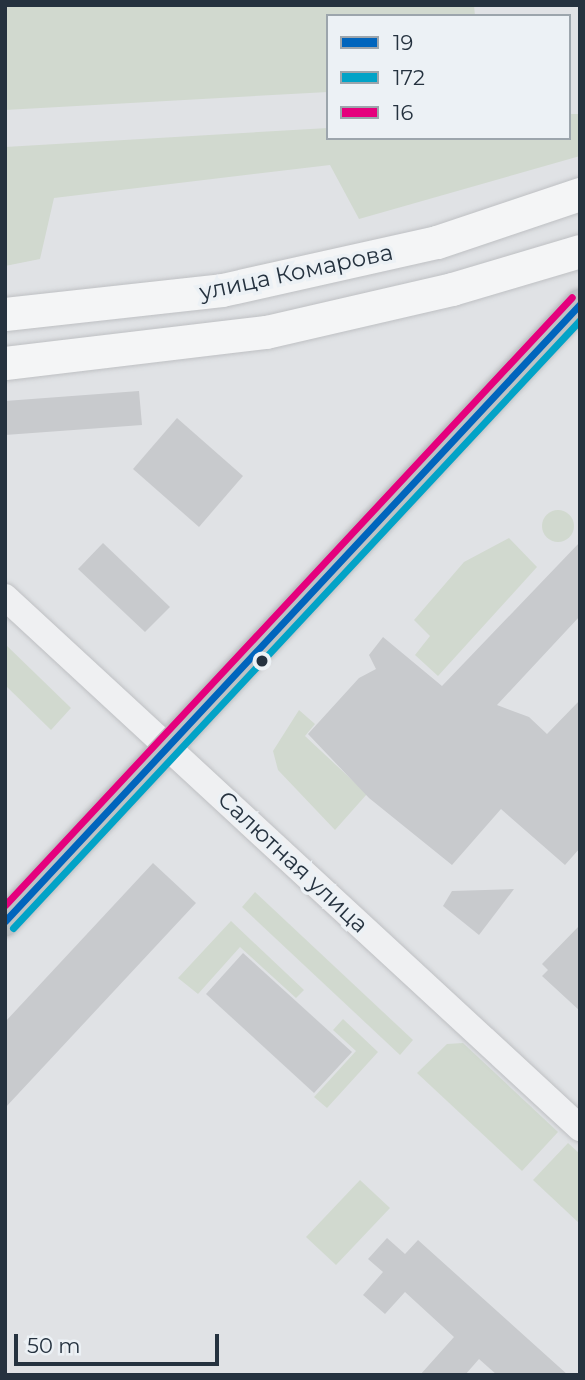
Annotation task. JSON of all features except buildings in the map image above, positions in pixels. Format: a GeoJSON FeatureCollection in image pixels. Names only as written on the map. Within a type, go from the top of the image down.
{"type":"FeatureCollection","features":[{"type":"Feature","properties":{"kind":"main road","name":"улица Комарова"},"geometry":{"type":"LineString","coordinates":[[5,314],[222,290],[437,242],[580,194]]}},
{"type":"Feature","properties":{"kind":"main road"},"geometry":{"type":"LineString","coordinates":[[5,363],[266,332],[452,289],[580,251]]}},
{"type":"Feature","properties":{"kind":"main road"},"geometry":{"type":"LineString","coordinates":[[5,921],[580,304]]}},
{"type":"Feature","properties":{"kind":"street","name":"Салютная улица"},"geometry":{"type":"LineString","coordinates":[[5,597],[580,1128]]}},
{"type":"Feature","properties":{"kind":"shaded area"},"geometry":{"type":"Polygon","coordinates":[[[5,5],[474,5],[475,14],[326,14],[326,92],[5,110],[5,5]]]}},
{"type":"Feature","properties":{"kind":"shaded area"},"geometry":{"type":"Polygon","coordinates":[[[571,114],[580,114],[580,156],[359,219],[330,165],[54,198],[40,259],[5,266],[5,147],[326,128],[326,140],[571,140],[571,114]]]}},
{"type":"Feature","properties":{"kind":"shaded area"},"geometry":{"type":"Polygon","coordinates":[[[558,510],[569,515],[574,526],[569,537],[558,542],[547,537],[542,526],[547,515],[558,510]]]}},
{"type":"Feature","properties":{"kind":"shaded area"},"geometry":{"type":"Polygon","coordinates":[[[509,538],[537,567],[438,676],[415,655],[430,636],[414,620],[464,562],[509,538]]]}},
{"type":"Feature","properties":{"kind":"shaded area"},"geometry":{"type":"Polygon","coordinates":[[[5,644],[71,708],[51,730],[5,685],[5,644]]]}},
{"type":"Feature","properties":{"kind":"shaded area"},"geometry":{"type":"Polygon","coordinates":[[[299,710],[315,724],[305,736],[367,794],[335,830],[278,770],[273,751],[299,710]]]}},
{"type":"Feature","properties":{"kind":"shaded area"},"geometry":{"type":"Polygon","coordinates":[[[255,892],[413,1040],[400,1055],[242,907],[255,892]]]}},
{"type":"Feature","properties":{"kind":"shaded area"},"geometry":{"type":"Polygon","coordinates":[[[231,921],[304,990],[296,998],[240,947],[198,994],[178,978],[231,921]]]}},
{"type":"Feature","properties":{"kind":"shaded area"},"geometry":{"type":"Polygon","coordinates":[[[343,1019],[378,1052],[327,1108],[314,1097],[356,1051],[333,1030],[343,1019]]]}},
{"type":"Feature","properties":{"kind":"shaded area"},"geometry":{"type":"Polygon","coordinates":[[[463,1043],[558,1132],[522,1171],[417,1073],[447,1044],[463,1043]]]}},
{"type":"Feature","properties":{"kind":"shaded area"},"geometry":{"type":"Polygon","coordinates":[[[568,1143],[580,1154],[580,1224],[533,1180],[568,1143]]]}},
{"type":"Feature","properties":{"kind":"shaded area"},"geometry":{"type":"Polygon","coordinates":[[[360,1180],[390,1208],[336,1265],[306,1237],[360,1180]]]}},
{"type":"Feature","properties":{"kind":"transit line","name":"16"},"geometry":{"type":"LineString","coordinates":[[5,905],[572,297]]}},
{"type":"Feature","properties":{"kind":"transit line","name":"19"},"geometry":{"type":"LineString","coordinates":[[5,921],[580,304]]}},
{"type":"Feature","properties":{"kind":"transit line","name":"172"},"geometry":{"type":"LineString","coordinates":[[13,928],[580,320]]}}]}
